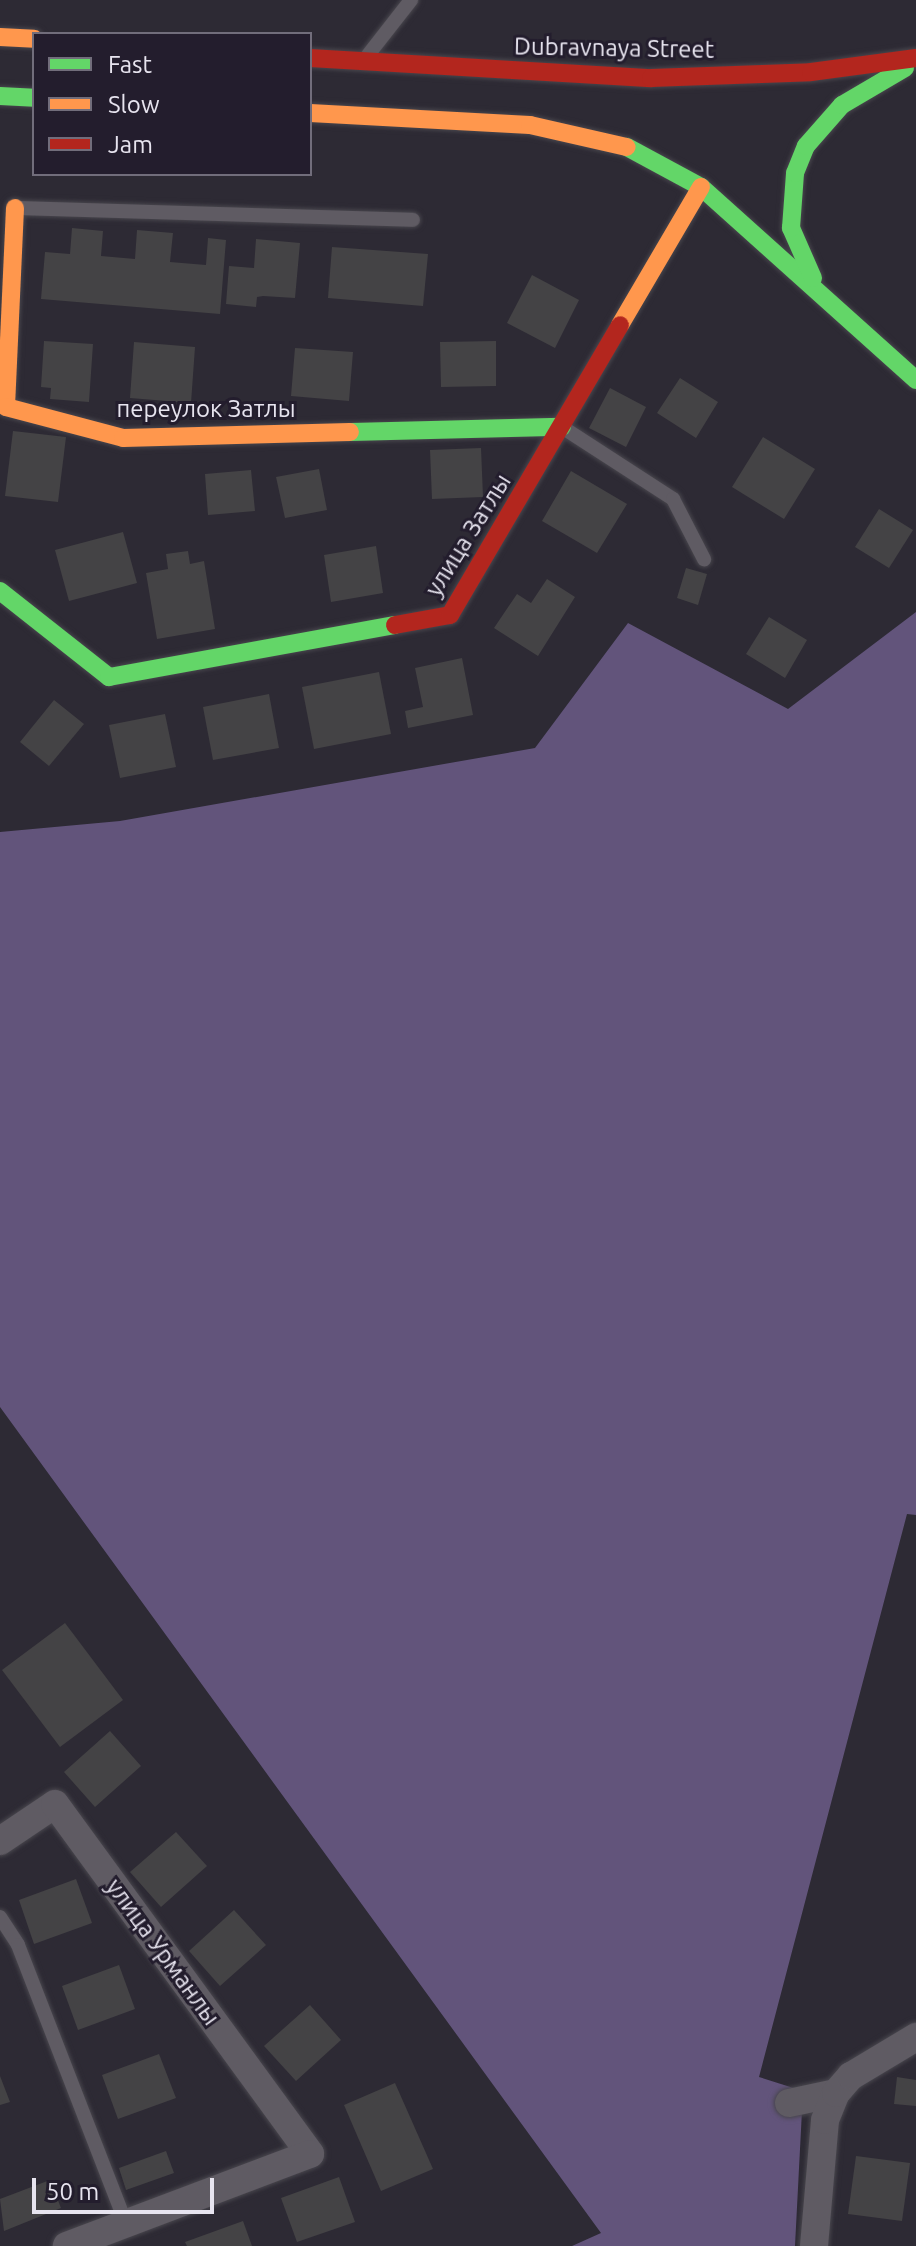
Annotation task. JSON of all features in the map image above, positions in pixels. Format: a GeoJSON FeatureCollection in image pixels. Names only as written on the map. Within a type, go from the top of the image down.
{"type":"FeatureCollection","features":[{"type":"Feature","properties":{"kind":"street"},"geometry":{"type":"LineString","coordinates":[[0,37],[32,39]]}},
{"type":"Feature","properties":{"kind":"street","name":"Dubravnaya Street"},"geometry":{"type":"LineString","coordinates":[[312,58],[651,78],[811,72],[916,60]]}},
{"type":"Feature","properties":{"kind":"street","name":"Dubravnaya Street"},"geometry":{"type":"LineString","coordinates":[[819,289],[791,228],[795,173],[806,146],[842,105],[916,60]]}},
{"type":"Feature","properties":{"kind":"street"},"geometry":{"type":"LineString","coordinates":[[0,96],[32,98]]}},
{"type":"Feature","properties":{"kind":"street","name":"Dubravnaya Street"},"geometry":{"type":"LineString","coordinates":[[312,113],[530,125],[618,142],[701,187],[819,289],[916,380]]}},
{"type":"Feature","properties":{"kind":"street","name":"улица Затлы"},"geometry":{"type":"LineString","coordinates":[[0,591],[109,677],[450,615],[701,187]]}},
{"type":"Feature","properties":{"kind":"street","name":"переулок Затлы"},"geometry":{"type":"LineString","coordinates":[[8,207],[6,407],[123,438],[562,427]]}},
{"type":"Feature","properties":{"kind":"street","name":"улица Урманлы"},"geometry":{"type":"LineString","coordinates":[[0,1841],[55,1804],[310,2154],[126,2224]]}},
{"type":"Feature","properties":{"kind":"street"},"geometry":{"type":"LineString","coordinates":[[814,2246],[825,2120],[836,2093],[851,2076],[916,2037]]}},
{"type":"Feature","properties":{"kind":"street"},"geometry":{"type":"LineString","coordinates":[[789,2103],[836,2093]]}},
{"type":"Feature","properties":{"kind":"street"},"geometry":{"type":"LineString","coordinates":[[67,2246],[126,2224]]}},
{"type":"Feature","properties":{"kind":"lane"},"geometry":{"type":"LineString","coordinates":[[363,61],[411,0]]}},
{"type":"Feature","properties":{"kind":"lane"},"geometry":{"type":"LineString","coordinates":[[8,207],[413,220]]}},
{"type":"Feature","properties":{"kind":"lane"},"geometry":{"type":"LineString","coordinates":[[562,427],[673,499],[704,559]]}},
{"type":"Feature","properties":{"kind":"lane"},"geometry":{"type":"LineString","coordinates":[[0,1917],[18,1945],[126,2224]]}},
{"type":"Feature","properties":{"kind":"shaded area"},"geometry":{"type":"Polygon","coordinates":[[[916,612],[916,1515],[907,1514],[759,2077],[803,2091],[795,2246],[572,2246],[601,2233],[0,1407],[0,832],[120,821],[535,748],[628,623],[788,709],[916,612]]]}},
{"type":"Feature","properties":{"kind":"building"},"geometry":{"type":"Polygon","coordinates":[[[72,228],[103,231],[101,256],[135,259],[137,230],[173,233],[170,262],[206,265],[208,238],[226,240],[220,314],[41,299],[45,252],[70,254],[72,228]]]}},
{"type":"Feature","properties":{"kind":"building"},"geometry":{"type":"Polygon","coordinates":[[[256,239],[300,243],[295,298],[257,297],[256,307],[226,304],[229,266],[254,268],[256,239]]]}},
{"type":"Feature","properties":{"kind":"building"},"geometry":{"type":"Polygon","coordinates":[[[332,247],[428,254],[423,306],[328,298],[332,247]]]}},
{"type":"Feature","properties":{"kind":"building"},"geometry":{"type":"Polygon","coordinates":[[[532,275],[579,300],[555,348],[507,323],[532,275]]]}},
{"type":"Feature","properties":{"kind":"building"},"geometry":{"type":"Polygon","coordinates":[[[44,341],[93,344],[89,402],[50,399],[51,388],[41,387],[44,341]]]}},
{"type":"Feature","properties":{"kind":"building"},"geometry":{"type":"Polygon","coordinates":[[[496,341],[496,386],[441,387],[440,342],[496,341]]]}},
{"type":"Feature","properties":{"kind":"building"},"geometry":{"type":"Polygon","coordinates":[[[134,342],[195,347],[191,403],[130,398],[134,342]]]}},
{"type":"Feature","properties":{"kind":"building"},"geometry":{"type":"Polygon","coordinates":[[[295,348],[353,352],[349,401],[291,396],[295,348]]]}},
{"type":"Feature","properties":{"kind":"building"},"geometry":{"type":"Polygon","coordinates":[[[680,378],[718,402],[696,438],[657,413],[680,378]]]}},
{"type":"Feature","properties":{"kind":"building"},"geometry":{"type":"Polygon","coordinates":[[[610,388],[646,407],[626,447],[589,428],[610,388]]]}},
{"type":"Feature","properties":{"kind":"building"},"geometry":{"type":"Polygon","coordinates":[[[13,431],[66,437],[58,502],[5,496],[13,431]]]}},
{"type":"Feature","properties":{"kind":"building"},"geometry":{"type":"Polygon","coordinates":[[[763,437],[815,469],[784,519],[732,487],[763,437]]]}},
{"type":"Feature","properties":{"kind":"building"},"geometry":{"type":"Polygon","coordinates":[[[481,448],[483,497],[432,499],[430,450],[481,448]]]}},
{"type":"Feature","properties":{"kind":"building"},"geometry":{"type":"Polygon","coordinates":[[[319,469],[327,510],[285,518],[276,477],[319,469]]]}},
{"type":"Feature","properties":{"kind":"building"},"geometry":{"type":"Polygon","coordinates":[[[251,470],[255,511],[208,515],[205,474],[251,470]]]}},
{"type":"Feature","properties":{"kind":"building"},"geometry":{"type":"Polygon","coordinates":[[[571,471],[627,504],[597,553],[542,521],[571,471]]]}},
{"type":"Feature","properties":{"kind":"building"},"geometry":{"type":"Polygon","coordinates":[[[879,509],[913,530],[889,568],[855,547],[879,509]]]}},
{"type":"Feature","properties":{"kind":"building"},"geometry":{"type":"Polygon","coordinates":[[[123,532],[137,583],[69,601],[55,550],[123,532]]]}},
{"type":"Feature","properties":{"kind":"building"},"geometry":{"type":"Polygon","coordinates":[[[376,546],[383,593],[331,602],[324,555],[376,546]]]}},
{"type":"Feature","properties":{"kind":"building"},"geometry":{"type":"Polygon","coordinates":[[[188,551],[190,564],[204,561],[215,629],[157,639],[146,573],[168,569],[166,554],[188,551]]]}},
{"type":"Feature","properties":{"kind":"building"},"geometry":{"type":"Polygon","coordinates":[[[686,568],[707,574],[698,605],[677,598],[686,568]]]}},
{"type":"Feature","properties":{"kind":"building"},"geometry":{"type":"Polygon","coordinates":[[[547,579],[575,597],[538,656],[494,628],[517,594],[531,603],[547,579]]]}},
{"type":"Feature","properties":{"kind":"building"},"geometry":{"type":"Polygon","coordinates":[[[769,617],[807,640],[785,678],[746,654],[769,617]]]}},
{"type":"Feature","properties":{"kind":"building"},"geometry":{"type":"Polygon","coordinates":[[[462,658],[473,715],[408,728],[405,711],[423,707],[415,668],[462,658]]]}},
{"type":"Feature","properties":{"kind":"building"},"geometry":{"type":"Polygon","coordinates":[[[379,672],[391,734],[314,749],[302,687],[379,672]]]}},
{"type":"Feature","properties":{"kind":"building"},"geometry":{"type":"Polygon","coordinates":[[[269,694],[279,748],[213,760],[203,707],[269,694]]]}},
{"type":"Feature","properties":{"kind":"building"},"geometry":{"type":"Polygon","coordinates":[[[54,700],[84,724],[49,766],[20,742],[54,700]]]}},
{"type":"Feature","properties":{"kind":"building"},"geometry":{"type":"Polygon","coordinates":[[[165,714],[176,767],[120,778],[109,725],[165,714]]]}},
{"type":"Feature","properties":{"kind":"building"},"geometry":{"type":"Polygon","coordinates":[[[65,1623],[123,1700],[60,1747],[2,1670],[65,1623]]]}},
{"type":"Feature","properties":{"kind":"building"},"geometry":{"type":"Polygon","coordinates":[[[110,1731],[141,1766],[95,1807],[64,1772],[110,1731]]]}},
{"type":"Feature","properties":{"kind":"building"},"geometry":{"type":"Polygon","coordinates":[[[176,1832],[207,1866],[161,1907],[130,1872],[176,1832]]]}},
{"type":"Feature","properties":{"kind":"building"},"geometry":{"type":"Polygon","coordinates":[[[76,1879],[92,1923],[34,1944],[19,1900],[76,1879]]]}},
{"type":"Feature","properties":{"kind":"building"},"geometry":{"type":"Polygon","coordinates":[[[234,1910],[266,1945],[220,1986],[189,1951],[234,1910]]]}},
{"type":"Feature","properties":{"kind":"building"},"geometry":{"type":"Polygon","coordinates":[[[119,1965],[135,2009],[78,2030],[62,1986],[119,1965]]]}},
{"type":"Feature","properties":{"kind":"building"},"geometry":{"type":"Polygon","coordinates":[[[310,2005],[341,2040],[296,2081],[264,2046],[310,2005]]]}},
{"type":"Feature","properties":{"kind":"building"},"geometry":{"type":"Polygon","coordinates":[[[159,2054],[176,2098],[118,2119],[102,2075],[159,2054]]]}},
{"type":"Feature","properties":{"kind":"building"},"geometry":{"type":"Polygon","coordinates":[[[0,2076],[10,2102],[0,2105],[0,2076]]]}},
{"type":"Feature","properties":{"kind":"building"},"geometry":{"type":"Polygon","coordinates":[[[897,2077],[916,2080],[916,2106],[894,2104],[897,2077]]]}},
{"type":"Feature","properties":{"kind":"building"},"geometry":{"type":"Polygon","coordinates":[[[395,2083],[433,2169],[381,2191],[344,2105],[395,2083]]]}},
{"type":"Feature","properties":{"kind":"building"},"geometry":{"type":"Polygon","coordinates":[[[166,2151],[174,2173],[126,2190],[119,2168],[166,2151]]]}},
{"type":"Feature","properties":{"kind":"building"},"geometry":{"type":"Polygon","coordinates":[[[856,2156],[910,2163],[902,2221],[848,2214],[856,2156]]]}},
{"type":"Feature","properties":{"kind":"building"},"geometry":{"type":"Polygon","coordinates":[[[339,2177],[355,2222],[297,2242],[281,2198],[339,2177]]]}},
{"type":"Feature","properties":{"kind":"building"},"geometry":{"type":"Polygon","coordinates":[[[50,2180],[61,2208],[4,2231],[0,2199],[50,2180]]]}},
{"type":"Feature","properties":{"kind":"building"},"geometry":{"type":"Polygon","coordinates":[[[243,2221],[252,2246],[187,2246],[185,2242],[243,2221]]]}},
{"type":"Feature","properties":{"kind":"traffic: fast"},"geometry":{"type":"LineString","coordinates":[[813,278],[791,228],[795,173],[806,146],[842,105],[905,68]]}},
{"type":"Feature","properties":{"kind":"traffic: fast"},"geometry":{"type":"LineString","coordinates":[[0,96],[32,98]]}},
{"type":"Feature","properties":{"kind":"traffic: fast"},"geometry":{"type":"LineString","coordinates":[[627,147],[701,187],[916,380]]}},
{"type":"Feature","properties":{"kind":"traffic: fast"},"geometry":{"type":"LineString","coordinates":[[350,432],[562,427]]}},
{"type":"Feature","properties":{"kind":"traffic: fast"},"geometry":{"type":"LineString","coordinates":[[0,591],[109,677],[395,625]]}},
{"type":"Feature","properties":{"kind":"traffic: slow"},"geometry":{"type":"LineString","coordinates":[[0,37],[32,39]]}},
{"type":"Feature","properties":{"kind":"traffic: slow"},"geometry":{"type":"LineString","coordinates":[[312,113],[530,125],[627,147]]}},
{"type":"Feature","properties":{"kind":"traffic: slow"},"geometry":{"type":"LineString","coordinates":[[620,325],[701,187]]}},
{"type":"Feature","properties":{"kind":"traffic: slow"},"geometry":{"type":"LineString","coordinates":[[15,208],[6,407],[123,438],[350,432]]}},
{"type":"Feature","properties":{"kind":"traffic: jam"},"geometry":{"type":"LineString","coordinates":[[312,58],[651,78],[811,72],[916,58]]}},
{"type":"Feature","properties":{"kind":"traffic: jam"},"geometry":{"type":"LineString","coordinates":[[395,625],[450,615],[620,325]]}}]}
